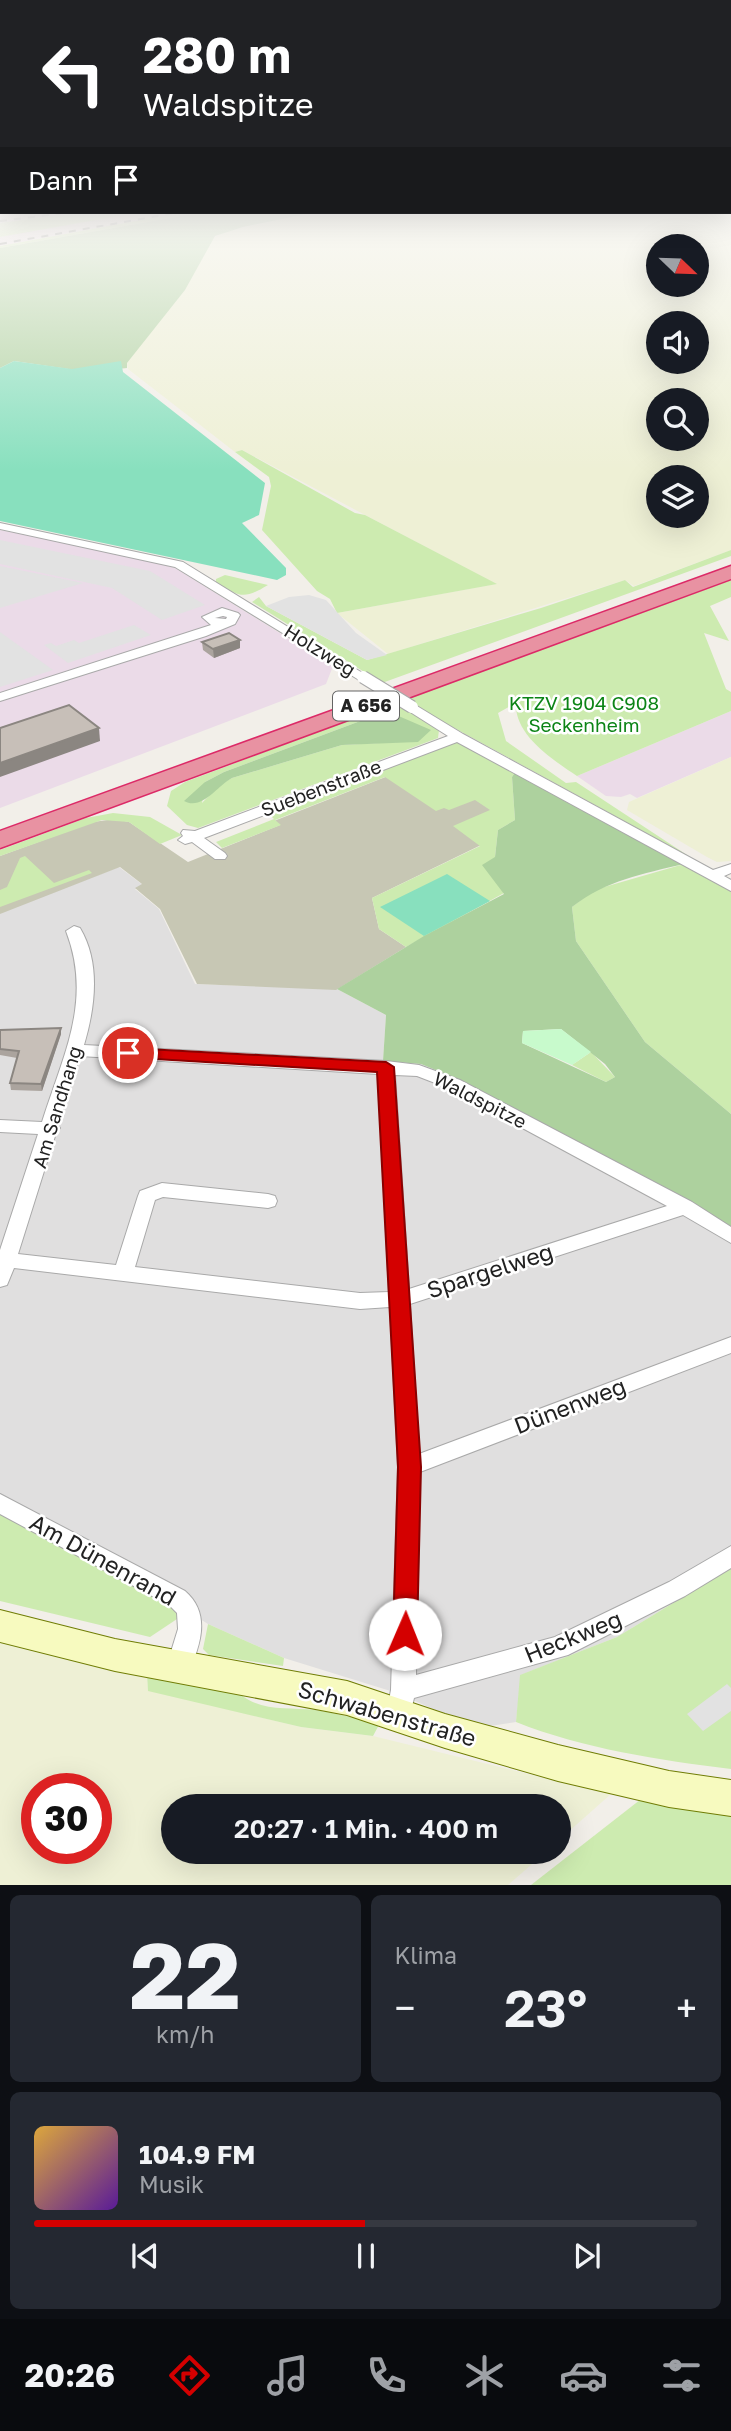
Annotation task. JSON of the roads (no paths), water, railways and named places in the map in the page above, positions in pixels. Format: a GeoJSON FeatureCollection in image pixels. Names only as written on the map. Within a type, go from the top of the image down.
{"type":"FeatureCollection","features":[{"type":"Feature","properties":{"kind":"highway","name":"A 656"},"geometry":{"type":"LineString","coordinates":[[0,826],[731,562]]}},
{"type":"Feature","properties":{"kind":"highway","name":"A 656"},"geometry":{"type":"LineString","coordinates":[[0,840],[731,572]]}},
{"type":"Feature","properties":{"kind":"street","name":"Holzweg"},"geometry":{"type":"LineString","coordinates":[[0,526],[179,564],[457,737],[731,886]]}},
{"type":"Feature","properties":{"kind":"street"},"geometry":{"type":"LineString","coordinates":[[0,697],[192,635],[216,615],[233,620],[232,614],[252,607]]}},
{"type":"Feature","properties":{"kind":"street","name":"Suebenstraße"},"geometry":{"type":"LineString","coordinates":[[220,856],[188,836],[457,737]]}},
{"type":"Feature","properties":{"kind":"street"},"geometry":{"type":"LineString","coordinates":[[714,875],[731,868]]}},
{"type":"Feature","properties":{"kind":"street","name":"Am Sandhang"},"geometry":{"type":"LineString","coordinates":[[0,1280],[9,1260],[85,1014],[87,981],[83,954],[74,930]]}},
{"type":"Feature","properties":{"kind":"street","name":"Waldspitze"},"geometry":{"type":"LineString","coordinates":[[76,1050],[419,1070],[442,1078],[684,1207],[731,1236]]}},
{"type":"Feature","properties":{"kind":"street"},"geometry":{"type":"LineString","coordinates":[[386,1067],[402,1299],[409,1467],[401,1703]]}},
{"type":"Feature","properties":{"kind":"street"},"geometry":{"type":"LineString","coordinates":[[0,1126],[51,1128]]}},
{"type":"Feature","properties":{"kind":"street"},"geometry":{"type":"LineString","coordinates":[[124,1273],[147,1196],[162,1190],[268,1201]]}},
{"type":"Feature","properties":{"kind":"street","name":"Spargelweg"},"geometry":{"type":"LineString","coordinates":[[9,1260],[360,1301],[402,1299],[684,1207]]}},
{"type":"Feature","properties":{"kind":"street","name":"Dünenweg"},"geometry":{"type":"LineString","coordinates":[[409,1467],[731,1345]]}},
{"type":"Feature","properties":{"kind":"street","name":"Am Dünenrand"},"geometry":{"type":"LineString","coordinates":[[0,1503],[177,1598],[188,1608],[190,1629],[178,1668]]}},
{"type":"Feature","properties":{"kind":"street","name":"Heckweg"},"geometry":{"type":"LineString","coordinates":[[401,1703],[559,1647],[677,1589],[731,1556]]}},
{"type":"Feature","properties":{"kind":"street","name":"Schwabenstraße"},"geometry":{"type":"LineString","coordinates":[[0,1626],[178,1668],[347,1698],[401,1703],[445,1731],[558,1763],[669,1789],[731,1798]]}},
{"type":"Feature","properties":{"kind":"park label","name":"KTZV 1904 C908 Seckenheim"},"geometry":{"type":"Point","coordinates":[584,714]}}]}
